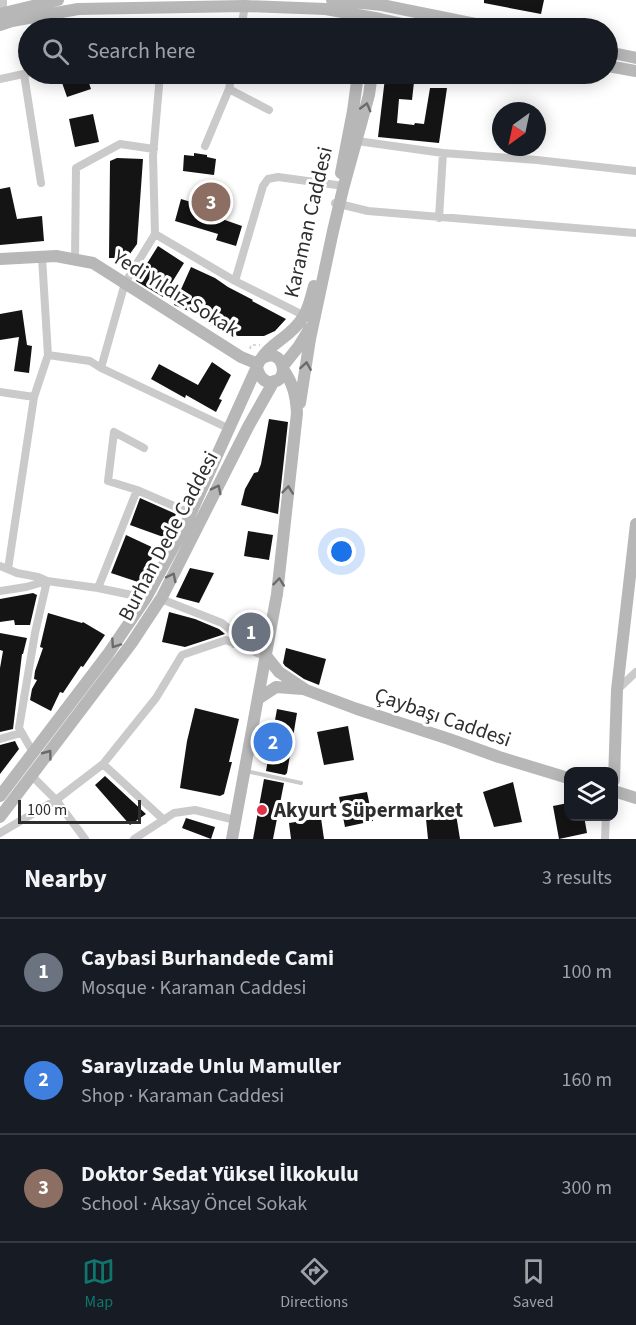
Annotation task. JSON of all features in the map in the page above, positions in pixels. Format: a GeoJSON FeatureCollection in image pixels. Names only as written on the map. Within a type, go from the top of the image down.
{"type":"FeatureCollection","features":[{"type":"Feature","properties":{"kind":"main road"},"geometry":{"type":"LineString","coordinates":[[1,17],[58,0]]}},
{"type":"Feature","properties":{"kind":"main road"},"geometry":{"type":"LineString","coordinates":[[332,0],[367,12]]}},
{"type":"Feature","properties":{"kind":"main road"},"geometry":{"type":"LineString","coordinates":[[404,0],[431,15]]}},
{"type":"Feature","properties":{"kind":"main road"},"geometry":{"type":"LineString","coordinates":[[1,17],[78,9],[245,6],[367,12],[382,3],[446,18]]}},
{"type":"Feature","properties":{"kind":"main road"},"geometry":{"type":"LineString","coordinates":[[381,18],[382,3]]}},
{"type":"Feature","properties":{"kind":"main road"},"geometry":{"type":"LineString","coordinates":[[618,54],[636,58]]}},
{"type":"Feature","properties":{"kind":"main road"},"geometry":{"type":"LineString","coordinates":[[618,68],[636,71]]}},
{"type":"Feature","properties":{"kind":"main road","name":"Karaman Caddesi"},"geometry":{"type":"LineString","coordinates":[[297,412],[310,339],[312,296],[341,185],[357,84]]}},
{"type":"Feature","properties":{"kind":"main road","name":"Karaman Caddesi"},"geometry":{"type":"LineString","coordinates":[[341,185],[357,141],[371,84]]}},
{"type":"Feature","properties":{"kind":"main road","name":"Yedi Yıldız Sokak"},"geometry":{"type":"LineString","coordinates":[[0,259],[56,256],[93,263],[256,363]]}},
{"type":"Feature","properties":{"kind":"main road","name":"Karaman Caddesi"},"geometry":{"type":"LineString","coordinates":[[256,363],[273,344],[310,317]]}},
{"type":"Feature","properties":{"kind":"main road","name":"Karaman Caddesi"},"geometry":{"type":"LineString","coordinates":[[284,368],[299,346],[310,317]]}},
{"type":"Feature","properties":{"kind":"main road"},"geometry":{"type":"LineString","coordinates":[[232,839],[277,594],[297,412],[295,392],[280,359],[272,356],[264,357],[256,363],[260,376],[267,381],[274,381],[280,377],[284,368]]}},
{"type":"Feature","properties":{"kind":"main road","name":"Burhan Dede Caddesi"},"geometry":{"type":"LineString","coordinates":[[0,796],[108,654],[146,598],[230,429],[256,363]]}},
{"type":"Feature","properties":{"kind":"main road","name":"Burhan Dede Caddesi"},"geometry":{"type":"LineString","coordinates":[[0,817],[131,644],[161,599],[248,427],[274,381]]}},
{"type":"Feature","properties":{"kind":"main road"},"geometry":{"type":"LineString","coordinates":[[614,767],[617,690],[633,578],[636,524]]}},
{"type":"Feature","properties":{"kind":"main road"},"geometry":{"type":"LineString","coordinates":[[267,657],[279,672],[306,690]]}},
{"type":"Feature","properties":{"kind":"main road"},"geometry":{"type":"LineString","coordinates":[[258,699],[276,687],[306,690]]}},
{"type":"Feature","properties":{"kind":"main road","name":"Çaybaşı Caddesi"},"geometry":{"type":"LineString","coordinates":[[306,690],[499,757],[564,777]]}},
{"type":"Feature","properties":{"kind":"main road"},"geometry":{"type":"LineString","coordinates":[[618,792],[636,798]]}},
{"type":"Feature","properties":{"kind":"street"},"geometry":{"type":"LineString","coordinates":[[1,17],[3,0]]}},
{"type":"Feature","properties":{"kind":"street"},"geometry":{"type":"LineString","coordinates":[[243,18],[245,6]]}},
{"type":"Feature","properties":{"kind":"street"},"geometry":{"type":"LineString","coordinates":[[0,79],[18,75]]}},
{"type":"Feature","properties":{"kind":"street"},"geometry":{"type":"LineString","coordinates":[[28,84],[41,183]]}},
{"type":"Feature","properties":{"kind":"street"},"geometry":{"type":"LineString","coordinates":[[101,368],[125,283],[155,234],[154,149],[159,84]]}},
{"type":"Feature","properties":{"kind":"street"},"geometry":{"type":"LineString","coordinates":[[205,146],[230,84]]}},
{"type":"Feature","properties":{"kind":"street"},"geometry":{"type":"LineString","coordinates":[[229,89],[270,110]]}},
{"type":"Feature","properties":{"kind":"street"},"geometry":{"type":"LineString","coordinates":[[357,141],[443,153],[636,171]]}},
{"type":"Feature","properties":{"kind":"street"},"geometry":{"type":"LineString","coordinates":[[75,260],[75,168],[120,144],[154,149]]}},
{"type":"Feature","properties":{"kind":"street"},"geometry":{"type":"LineString","coordinates":[[439,218],[443,153]]}},
{"type":"Feature","properties":{"kind":"street"},"geometry":{"type":"LineString","coordinates":[[234,281],[263,186],[268,179],[278,177],[341,185]]}},
{"type":"Feature","properties":{"kind":"street"},"geometry":{"type":"LineString","coordinates":[[337,203],[368,211],[636,233]]}},
{"type":"Feature","properties":{"kind":"street"},"geometry":{"type":"LineString","coordinates":[[155,234],[234,281],[310,317]]}},
{"type":"Feature","properties":{"kind":"street"},"geometry":{"type":"LineString","coordinates":[[42,257],[48,355],[34,397],[4,567],[43,579],[146,598]]}},
{"type":"Feature","properties":{"kind":"street"},"geometry":{"type":"LineString","coordinates":[[48,355],[90,361],[230,429]]}},
{"type":"Feature","properties":{"kind":"street"},"geometry":{"type":"LineString","coordinates":[[0,392],[34,397]]}},
{"type":"Feature","properties":{"kind":"street"},"geometry":{"type":"LineString","coordinates":[[144,448],[114,432],[108,481],[137,490],[190,513]]}},
{"type":"Feature","properties":{"kind":"street"},"geometry":{"type":"LineString","coordinates":[[98,588],[137,490]]}},
{"type":"Feature","properties":{"kind":"street"},"geometry":{"type":"LineString","coordinates":[[0,591],[26,586],[43,579]]}},
{"type":"Feature","properties":{"kind":"street"},"geometry":{"type":"LineString","coordinates":[[34,754],[19,728],[43,579]]}},
{"type":"Feature","properties":{"kind":"street"},"geometry":{"type":"LineString","coordinates":[[161,599],[222,623],[233,632],[234,644]]}},
{"type":"Feature","properties":{"kind":"street"},"geometry":{"type":"LineString","coordinates":[[0,833],[56,800],[103,764],[156,699],[182,655],[226,640],[267,657]]}},
{"type":"Feature","properties":{"kind":"street"},"geometry":{"type":"LineString","coordinates":[[617,690],[636,672]]}},
{"type":"Feature","properties":{"kind":"street"},"geometry":{"type":"LineString","coordinates":[[0,739],[21,733]]}},
{"type":"Feature","properties":{"kind":"street"},"geometry":{"type":"LineString","coordinates":[[103,764],[164,820]]}},
{"type":"Feature","properties":{"kind":"street"},"geometry":{"type":"LineString","coordinates":[[32,776],[56,800],[85,839]]}},
{"type":"Feature","properties":{"kind":"street"},"geometry":{"type":"LineString","coordinates":[[134,839],[174,813],[195,810],[235,820]]}},
{"type":"Feature","properties":{"kind":"street"},"geometry":{"type":"LineString","coordinates":[[605,839],[606,821]]}},
{"type":"Feature","properties":{"kind":"lane"},"geometry":{"type":"LineString","coordinates":[[244,771],[301,783]]}},
{"type":"Feature","properties":{"kind":"path"},"geometry":{"type":"LineString","coordinates":[[256,363],[251,345],[263,345]]}},
{"type":"Feature","properties":{"kind":"building"},"geometry":{"type":"Polygon","coordinates":[[[484,0],[544,0],[541,14],[484,3],[484,0]]]}},
{"type":"Feature","properties":{"kind":"building"},"geometry":{"type":"Polygon","coordinates":[[[62,84],[89,84],[91,89],[67,97],[62,84]]]}},
{"type":"Feature","properties":{"kind":"building"},"geometry":{"type":"Polygon","coordinates":[[[384,84],[414,84],[412,100],[399,99],[397,123],[414,125],[415,123],[424,124],[430,88],[447,88],[439,143],[378,137],[384,84]]]}},
{"type":"Feature","properties":{"kind":"building"},"geometry":{"type":"Polygon","coordinates":[[[93,114],[99,142],[75,147],[69,119],[93,114]]]}},
{"type":"Feature","properties":{"kind":"building"},"geometry":{"type":"Polygon","coordinates":[[[194,153],[216,159],[214,175],[183,171],[184,155],[194,156],[194,153]]]}},
{"type":"Feature","properties":{"kind":"building"},"geometry":{"type":"Polygon","coordinates":[[[117,158],[143,159],[137,244],[127,258],[109,258],[110,161],[117,158]]]}},
{"type":"Feature","properties":{"kind":"building"},"geometry":{"type":"Polygon","coordinates":[[[10,187],[17,219],[42,216],[44,241],[0,245],[0,189],[10,187]]]}},
{"type":"Feature","properties":{"kind":"building"},"geometry":{"type":"Polygon","coordinates":[[[181,199],[224,212],[222,219],[242,226],[236,246],[216,240],[218,234],[175,221],[181,199]]]}},
{"type":"Feature","properties":{"kind":"building"},"geometry":{"type":"Polygon","coordinates":[[[158,246],[184,263],[163,297],[136,281],[158,246]]]}},
{"type":"Feature","properties":{"kind":"building"},"geometry":{"type":"Polygon","coordinates":[[[191,267],[215,278],[286,319],[275,331],[264,336],[238,336],[212,326],[203,320],[204,317],[174,305],[191,267]]]}},
{"type":"Feature","properties":{"kind":"building"},"geometry":{"type":"Polygon","coordinates":[[[22,310],[27,345],[32,346],[29,373],[14,371],[19,337],[0,340],[0,314],[22,310]]]}},
{"type":"Feature","properties":{"kind":"building"},"geometry":{"type":"Polygon","coordinates":[[[212,362],[231,375],[219,399],[222,400],[216,412],[151,379],[159,364],[198,385],[212,362]]]}},
{"type":"Feature","properties":{"kind":"building"},"geometry":{"type":"Polygon","coordinates":[[[269,419],[288,422],[278,514],[241,505],[245,489],[261,464],[269,419]]]}},
{"type":"Feature","properties":{"kind":"building"},"geometry":{"type":"Polygon","coordinates":[[[140,498],[176,514],[166,538],[130,525],[140,498]]]}},
{"type":"Feature","properties":{"kind":"building"},"geometry":{"type":"Polygon","coordinates":[[[248,531],[273,535],[269,560],[244,556],[248,531]]]}},
{"type":"Feature","properties":{"kind":"building"},"geometry":{"type":"Polygon","coordinates":[[[126,535],[156,549],[141,583],[111,573],[126,535]]]}},
{"type":"Feature","properties":{"kind":"building"},"geometry":{"type":"Polygon","coordinates":[[[190,568],[214,573],[199,603],[176,597],[190,568]]]}},
{"type":"Feature","properties":{"kind":"building"},"geometry":{"type":"Polygon","coordinates":[[[33,593],[37,595],[30,625],[15,625],[14,620],[0,622],[0,599],[33,593]]]}},
{"type":"Feature","properties":{"kind":"building"},"geometry":{"type":"Polygon","coordinates":[[[169,612],[195,619],[225,634],[185,647],[162,642],[169,612]]]}},
{"type":"Feature","properties":{"kind":"building"},"geometry":{"type":"Polygon","coordinates":[[[48,613],[83,622],[105,635],[63,693],[60,692],[51,711],[30,700],[37,680],[34,679],[35,671],[43,648],[40,647],[48,613]]]}},
{"type":"Feature","properties":{"kind":"building"},"geometry":{"type":"Polygon","coordinates":[[[248,619],[263,625],[254,645],[240,639],[248,619]]]}},
{"type":"Feature","properties":{"kind":"building"},"geometry":{"type":"Polygon","coordinates":[[[0,633],[27,638],[22,654],[13,729],[0,732],[0,668],[3,651],[0,650],[0,633]]]}},
{"type":"Feature","properties":{"kind":"building"},"geometry":{"type":"Polygon","coordinates":[[[286,648],[326,659],[319,685],[304,679],[285,666],[283,663],[286,648]]]}},
{"type":"Feature","properties":{"kind":"building"},"geometry":{"type":"Polygon","coordinates":[[[195,708],[239,719],[229,762],[232,762],[224,794],[220,796],[180,788],[195,708]]]}},
{"type":"Feature","properties":{"kind":"building"},"geometry":{"type":"Polygon","coordinates":[[[277,709],[297,713],[285,775],[266,771],[277,709]]]}},
{"type":"Feature","properties":{"kind":"building"},"geometry":{"type":"Polygon","coordinates":[[[348,726],[354,760],[324,765],[317,732],[348,726]]]}},
{"type":"Feature","properties":{"kind":"building"},"geometry":{"type":"Polygon","coordinates":[[[15,741],[19,749],[0,774],[0,745],[15,741]]]}},
{"type":"Feature","properties":{"kind":"building"},"geometry":{"type":"Polygon","coordinates":[[[105,776],[146,814],[130,825],[95,785],[105,776]]]}},
{"type":"Feature","properties":{"kind":"building"},"geometry":{"type":"Polygon","coordinates":[[[264,779],[284,783],[273,839],[253,839],[264,779]]]}},
{"type":"Feature","properties":{"kind":"building"},"geometry":{"type":"Polygon","coordinates":[[[513,782],[522,822],[494,827],[483,792],[513,782]]]}},
{"type":"Feature","properties":{"kind":"building"},"geometry":{"type":"Polygon","coordinates":[[[367,792],[373,821],[345,827],[339,797],[367,792]]]}},
{"type":"Feature","properties":{"kind":"building"},"geometry":{"type":"Polygon","coordinates":[[[564,804],[564,821],[585,821],[587,833],[559,839],[553,806],[564,804]]]}},
{"type":"Feature","properties":{"kind":"building"},"geometry":{"type":"Polygon","coordinates":[[[456,814],[460,839],[428,839],[426,819],[456,814]]]}},
{"type":"Feature","properties":{"kind":"building"},"geometry":{"type":"Polygon","coordinates":[[[186,818],[215,827],[211,839],[182,828],[186,818]]]}},
{"type":"Feature","properties":{"kind":"building"},"geometry":{"type":"Polygon","coordinates":[[[321,818],[324,839],[291,839],[289,823],[321,818]]]}},
{"type":"Feature","properties":{"kind":"place","name":"Doktor Sedat Yüksel İlkokulu"},"geometry":{"type":"Point","coordinates":[211,202]}},
{"type":"Feature","properties":{"kind":"place","name":"Caybasi Burhandede Cami"},"geometry":{"type":"Point","coordinates":[251,632]}},
{"type":"Feature","properties":{"kind":"place","name":"Saraylızade Unlu Mamuller"},"geometry":{"type":"Point","coordinates":[273,742]}},
{"type":"Feature","properties":{"kind":"place","name":"Akyurt Süpermarket"},"geometry":{"type":"Point","coordinates":[262,810]}}]}
